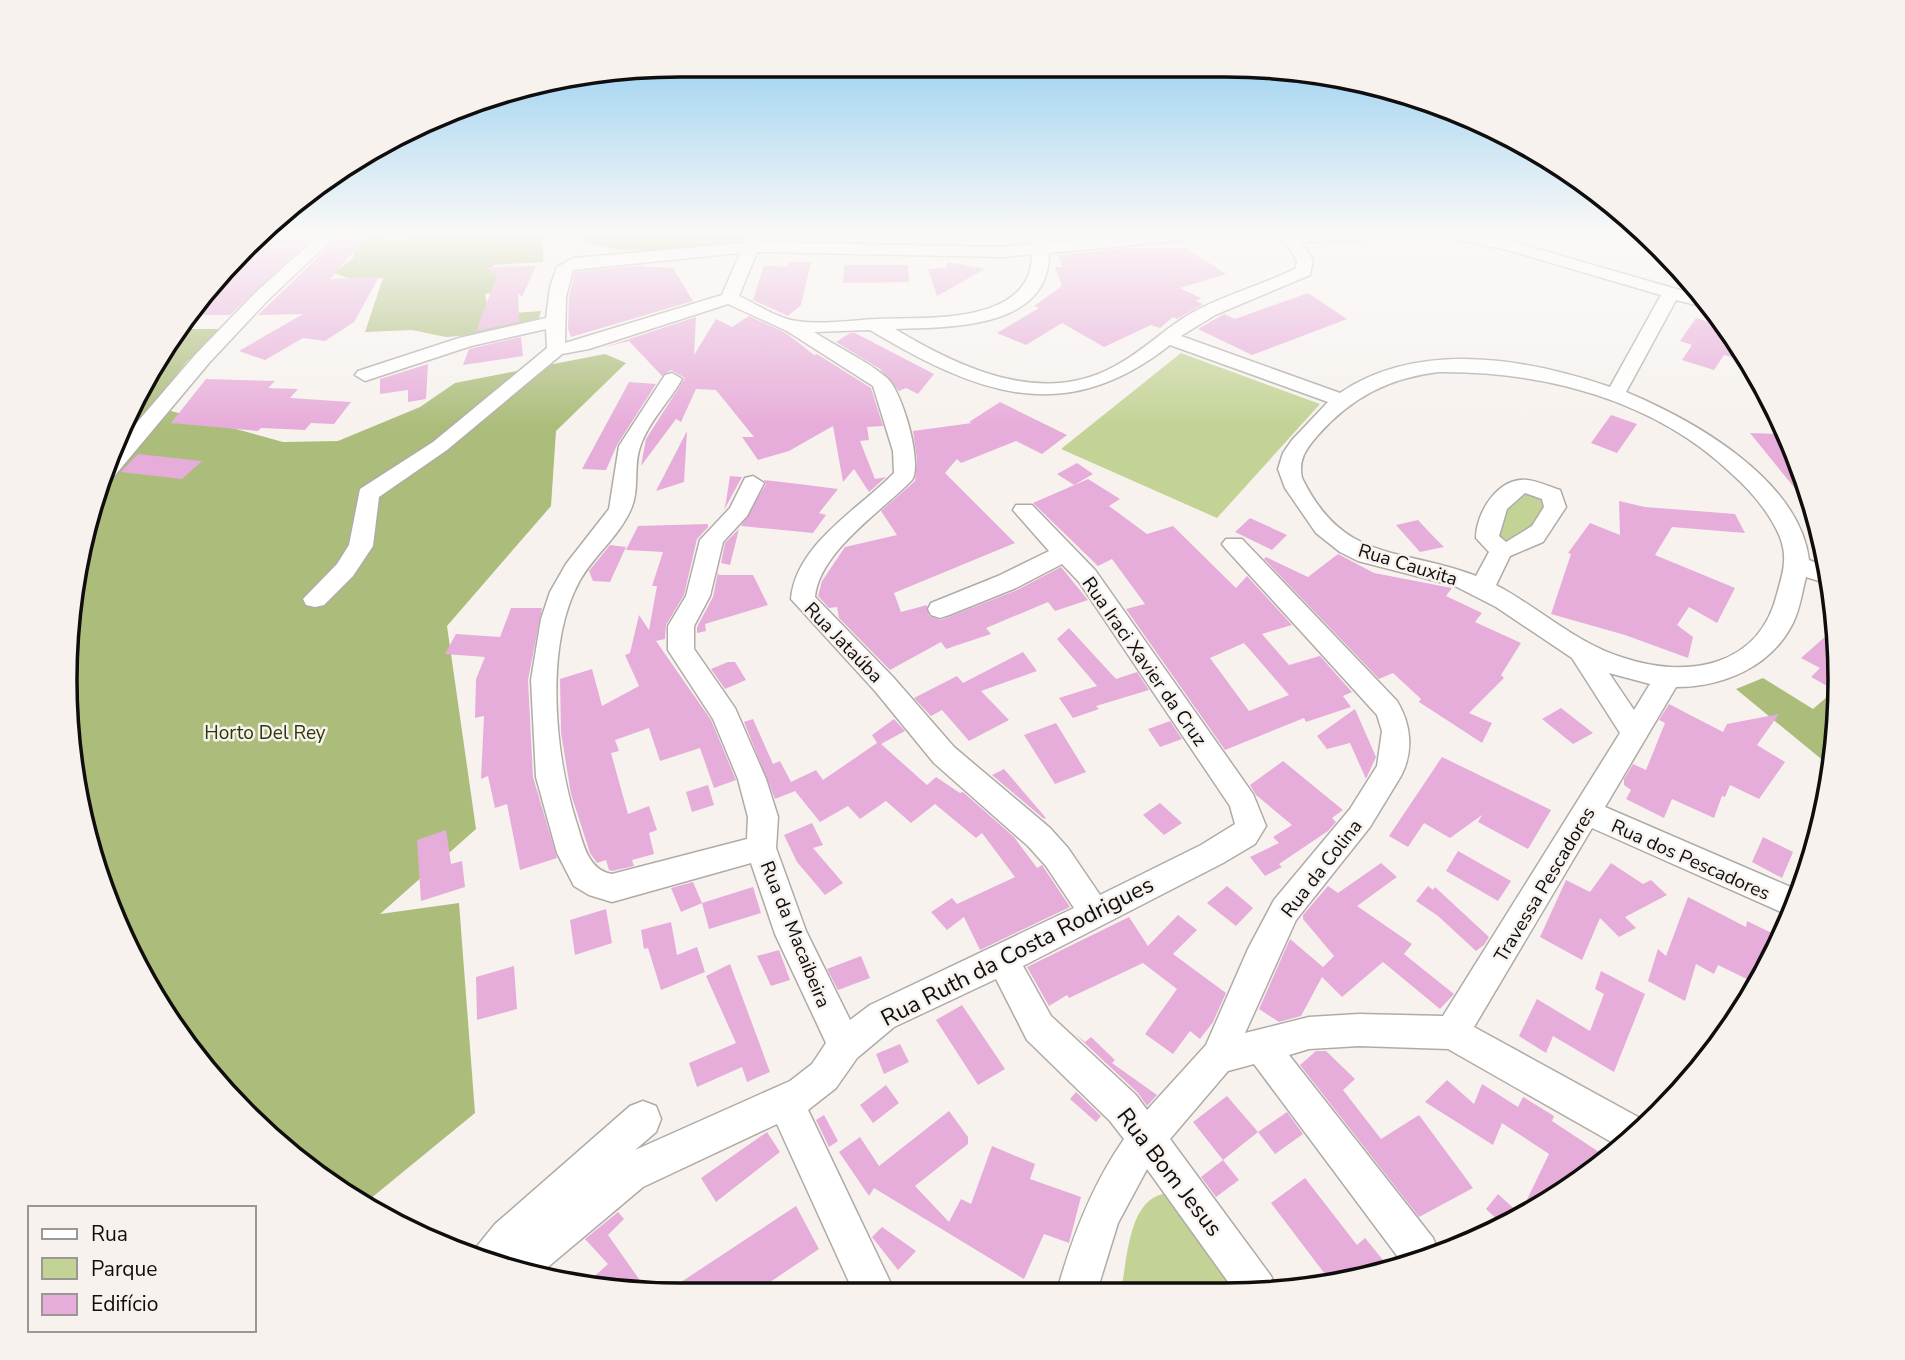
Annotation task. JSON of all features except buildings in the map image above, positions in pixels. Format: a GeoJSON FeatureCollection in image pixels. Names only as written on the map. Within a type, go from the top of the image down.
{"type":"FeatureCollection","features":[{"type":"Feature","properties":{"kind":"street"},"geometry":{"type":"LineString","coordinates":[[121,454],[202,359],[260,298]]}},
{"type":"Feature","properties":{"kind":"street"},"geometry":{"type":"LineString","coordinates":[[556,350],[555,322],[559,298]]}},
{"type":"Feature","properties":{"kind":"street"},"geometry":{"type":"LineString","coordinates":[[315,598],[345,570],[361,546],[368,494],[440,446],[556,350],[582,345],[652,320],[727,298]]}},
{"type":"Feature","properties":{"kind":"street","name":"Rua Jataúba"},"geometry":{"type":"LineString","coordinates":[[730,298],[793,327],[881,383],[890,401],[906,466],[900,479],[817,562],[804,583],[803,599],[884,684],[944,755],[1039,837],[1057,857],[1094,912]]}},
{"type":"Feature","properties":{"kind":"street"},"geometry":{"type":"LineString","coordinates":[[793,327],[942,322],[997,312],[1021,298]]}},
{"type":"Feature","properties":{"kind":"street"},"geometry":{"type":"LineString","coordinates":[[874,326],[951,369],[999,384],[1047,390],[1082,387],[1115,375],[1165,337],[1209,312],[1241,298]]}},
{"type":"Feature","properties":{"kind":"street"},"geometry":{"type":"LineString","coordinates":[[1668,298],[1615,395],[1679,423],[1749,477],[1778,513],[1789,532],[1797,564],[1818,573]]}},
{"type":"Feature","properties":{"kind":"street"},"geometry":{"type":"LineString","coordinates":[[365,375],[466,342],[555,322]]}},
{"type":"Feature","properties":{"kind":"street"},"geometry":{"type":"LineString","coordinates":[[1165,337],[1341,400]]}},
{"type":"Feature","properties":{"kind":"street","name":"Rua Cauxita"},"geometry":{"type":"LineString","coordinates":[[1615,395],[1536,372],[1476,366],[1439,366],[1379,377],[1341,400],[1306,436],[1287,464],[1292,482],[1322,525],[1342,543],[1373,557],[1482,588],[1581,652],[1616,666],[1667,679],[1697,677],[1724,670],[1757,650],[1777,629],[1785,612],[1797,564]]}},
{"type":"Feature","properties":{"kind":"street"},"geometry":{"type":"LineString","coordinates":[[672,379],[630,445],[621,507],[614,520],[582,557],[562,592],[542,692],[553,789],[579,869],[596,887],[612,888],[761,848]]}},
{"type":"Feature","properties":{"kind":"street","name":"Rua da Macaibeira"},"geometry":{"type":"LineString","coordinates":[[753,482],[739,511],[712,540],[698,596],[681,626],[680,639],[685,658],[725,715],[752,779],[764,817],[761,848],[791,934],[845,1046]]}},
{"type":"Feature","properties":{"kind":"street","name":"Rua Iraci Xavier da Cruz"},"geometry":{"type":"LineString","coordinates":[[1024,510],[1087,576],[1243,802],[1252,822]]}},
{"type":"Feature","properties":{"kind":"street","name":"Rua da Colina"},"geometry":{"type":"LineString","coordinates":[[1080,1283],[1108,1199],[1147,1138],[1218,1057],[1272,934],[1310,876],[1360,818],[1391,768],[1396,741],[1392,715],[1372,690],[1234,544]]}},
{"type":"Feature","properties":{"kind":"street"},"geometry":{"type":"LineString","coordinates":[[1482,588],[1501,551]]}},
{"type":"Feature","properties":{"kind":"street"},"geometry":{"type":"LineString","coordinates":[[940,609],[1007,582],[1066,552]]}},
{"type":"Feature","properties":{"kind":"street"},"geometry":{"type":"LineString","coordinates":[[1581,652],[1634,733]]}},
{"type":"Feature","properties":{"kind":"street","name":"Travessa Pescadores"},"geometry":{"type":"LineString","coordinates":[[1452,1033],[1667,679]]}},
{"type":"Feature","properties":{"kind":"street","name":"Rua dos Pescadores"},"geometry":{"type":"LineString","coordinates":[[1588,813],[1786,900]]}},
{"type":"Feature","properties":{"kind":"street","name":"Rua Ruth da Costa Rodrigues"},"geometry":{"type":"LineString","coordinates":[[523,1262],[639,1169],[786,1104],[814,1086],[845,1046],[882,1016],[1003,960],[1212,854],[1244,835],[1252,822]]}},
{"type":"Feature","properties":{"kind":"street","name":"Rua Bom Jesus"},"geometry":{"type":"LineString","coordinates":[[1003,960],[1045,1035],[1123,1108],[1251,1282]]}},
{"type":"Feature","properties":{"kind":"street"},"geometry":{"type":"LineString","coordinates":[[1218,1057],[1309,1032],[1335,1030],[1452,1033],[1626,1130]]}},
{"type":"Feature","properties":{"kind":"street"},"geometry":{"type":"LineString","coordinates":[[1260,1045],[1418,1251]]}},
{"type":"Feature","properties":{"kind":"street"},"geometry":{"type":"LineString","coordinates":[[786,1104],[871,1283]]}},
{"type":"Feature","properties":{"kind":"street"},"geometry":{"type":"LineString","coordinates":[[495,1254],[643,1119]]}},
{"type":"Feature","properties":{"kind":"green space"},"geometry":{"type":"Polygon","coordinates":[[[376,298],[486,298],[489,315],[541,311],[536,330],[446,337],[412,330],[365,332],[376,298]]]}},
{"type":"Feature","properties":{"kind":"green space","name":"Horto Del Rey"},"geometry":{"type":"Polygon","coordinates":[[[190,329],[227,329],[187,361],[153,406],[283,442],[338,441],[420,407],[455,383],[605,354],[626,363],[556,431],[551,506],[447,626],[476,829],[380,914],[459,903],[475,1113],[371,1198],[345,1181],[282,1133],[227,1078],[202,1047],[179,1015],[139,947],[109,874],[89,798],[78,719],[78,641],[82,601],[98,524],[123,449],[158,378],[190,329]]]}},
{"type":"Feature","properties":{"kind":"green space"},"geometry":{"type":"Polygon","coordinates":[[[1181,353],[1320,404],[1217,518],[1061,449],[1181,353]]]}},
{"type":"Feature","properties":{"kind":"green space"},"geometry":{"type":"Polygon","coordinates":[[[1521,489],[1551,501],[1523,542],[1509,541],[1492,530],[1521,489]]]}},
{"type":"Feature","properties":{"kind":"green space"},"geometry":{"type":"Polygon","coordinates":[[[1763,678],[1813,709],[1828,696],[1823,760],[1736,689],[1763,678]]]}},
{"type":"Feature","properties":{"kind":"green space"},"geometry":{"type":"Polygon","coordinates":[[[1163,1194],[1185,1203],[1240,1283],[1122,1283],[1131,1234],[1136,1220],[1151,1199],[1163,1194]]]}}]}
